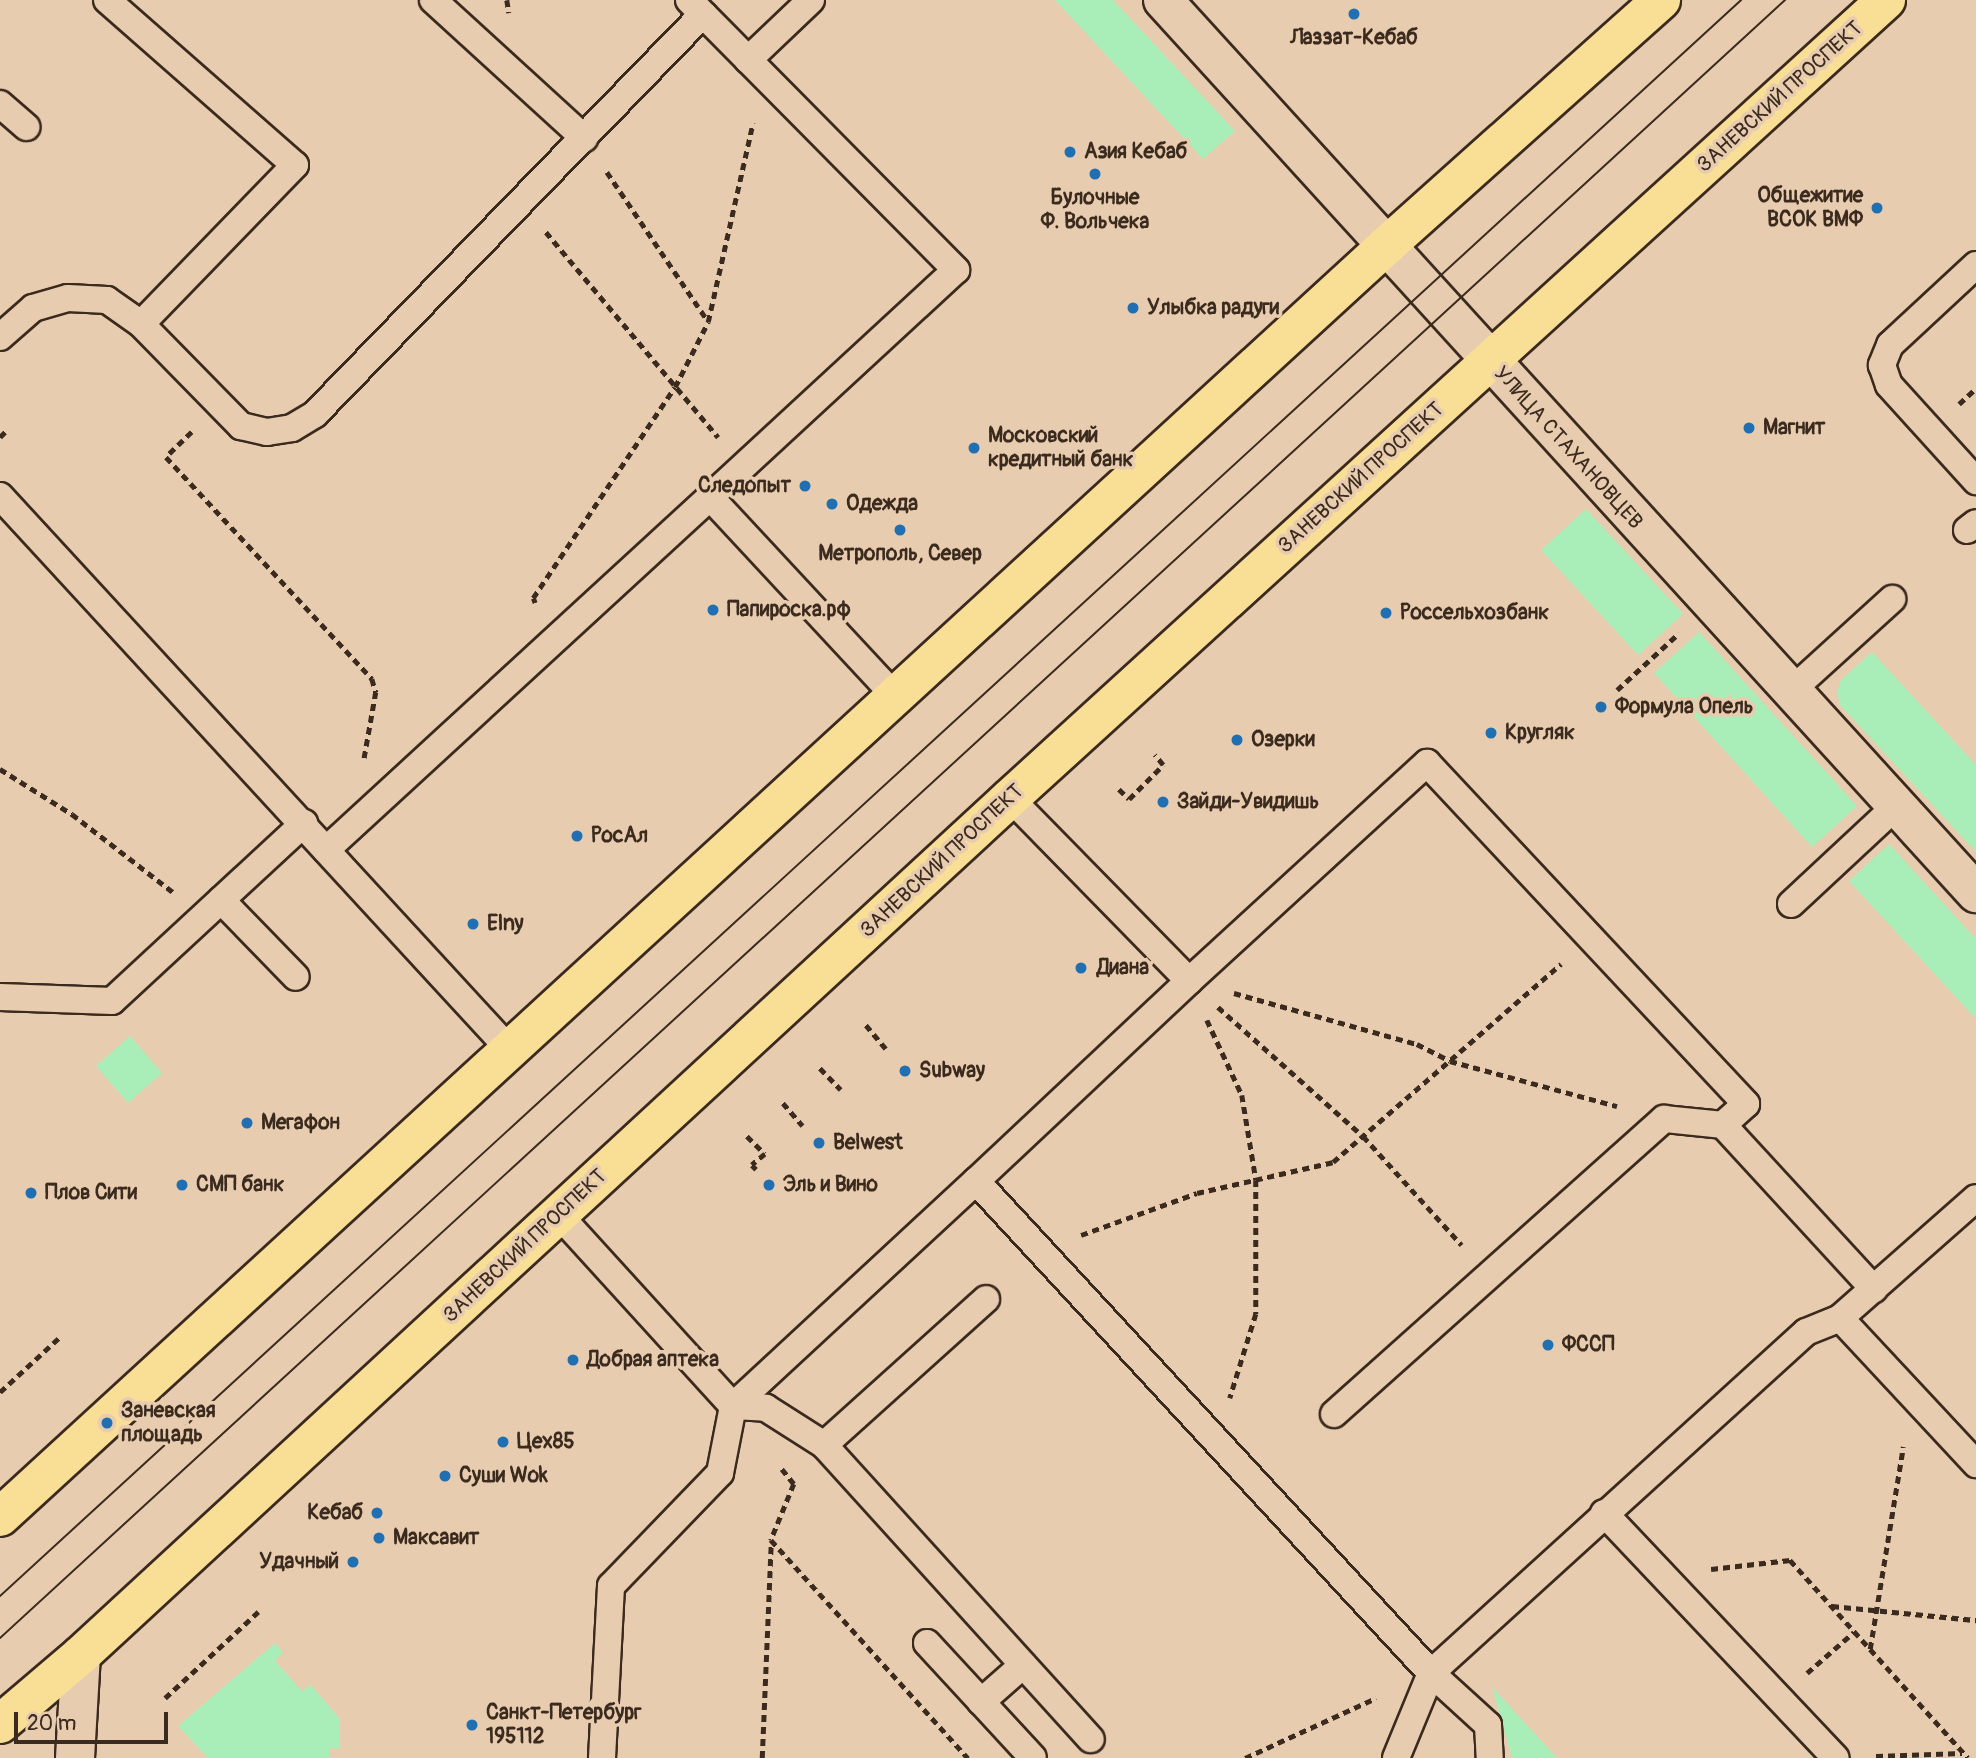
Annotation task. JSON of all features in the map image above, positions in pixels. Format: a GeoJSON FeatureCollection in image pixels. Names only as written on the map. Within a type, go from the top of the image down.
{"type":"FeatureCollection","features":[{"type":"Feature","properties":{"kind":"main road"},"geometry":{"type":"LineString","coordinates":[[0,1517],[1386,246],[1661,0]]}},
{"type":"Feature","properties":{"kind":"main road","name":"ЗАНЕВСКИЙ ПРОСПЕКТ"},"geometry":{"type":"LineString","coordinates":[[0,1724],[81,1655],[1010,798],[1886,0]]}},
{"type":"Feature","properties":{"kind":"street","name":"УЛИЦА СТАХАНОВЦЕВ"},"geometry":{"type":"LineString","coordinates":[[1163,0],[1976,893]]}},
{"type":"Feature","properties":{"kind":"street"},"geometry":{"type":"LineString","coordinates":[[75,1758],[81,1655]]}},
{"type":"Feature","properties":{"kind":"lane"},"geometry":{"type":"LineString","coordinates":[[107,0],[295,164],[141,324]]}},
{"type":"Feature","properties":{"kind":"lane"},"geometry":{"type":"LineString","coordinates":[[433,0],[584,138]]}},
{"type":"Feature","properties":{"kind":"lane"},"geometry":{"type":"LineString","coordinates":[[748,60],[811,0]]}},
{"type":"Feature","properties":{"kind":"lane"},"geometry":{"type":"LineString","coordinates":[[0,337],[33,308],[68,298],[107,300],[141,324],[241,426],[267,432],[292,428],[314,414],[584,138],[696,7],[956,270],[326,850]]}},
{"type":"Feature","properties":{"kind":"lane"},"geometry":{"type":"LineString","coordinates":[[0,104],[26,127]]}},
{"type":"Feature","properties":{"kind":"lane"},"geometry":{"type":"LineString","coordinates":[[1976,265],[1890,345],[1882,365],[1889,386],[1976,481]]}},
{"type":"Feature","properties":{"kind":"lane"},"geometry":{"type":"LineString","coordinates":[[0,496],[304,822],[326,850],[509,1049]]}},
{"type":"Feature","properties":{"kind":"lane"},"geometry":{"type":"LineString","coordinates":[[710,497],[895,696]]}},
{"type":"Feature","properties":{"kind":"lane"},"geometry":{"type":"LineString","coordinates":[[1791,691],[1892,599]]}},
{"type":"Feature","properties":{"kind":"lane"},"geometry":{"type":"LineString","coordinates":[[603,1758],[611,1586],[720,1473],[733,1406],[1427,763],[1746,1104],[1723,1125]]}},
{"type":"Feature","properties":{"kind":"lane"},"geometry":{"type":"LineString","coordinates":[[1010,798],[1189,981]]}},
{"type":"Feature","properties":{"kind":"lane"},"geometry":{"type":"LineString","coordinates":[[1791,904],[1896,806]]}},
{"type":"Feature","properties":{"kind":"lane"},"geometry":{"type":"LineString","coordinates":[[0,997],[112,1000],[304,822]]}},
{"type":"Feature","properties":{"kind":"lane"},"geometry":{"type":"LineString","coordinates":[[213,908],[296,977]]}},
{"type":"Feature","properties":{"kind":"lane"},"geometry":{"type":"LineString","coordinates":[[1334,1414],[1664,1119],[1723,1125],[1874,1289]]}},
{"type":"Feature","properties":{"kind":"lane"},"geometry":{"type":"LineString","coordinates":[[976,1181],[1431,1673],[1488,1725],[1490,1758]]}},
{"type":"Feature","properties":{"kind":"lane"},"geometry":{"type":"LineString","coordinates":[[1396,1758],[1431,1673],[1805,1332],[1840,1318],[1976,1198]]}},
{"type":"Feature","properties":{"kind":"lane"},"geometry":{"type":"LineString","coordinates":[[559,1215],[733,1406],[765,1408],[824,1445],[1091,1739]]}},
{"type":"Feature","properties":{"kind":"lane"},"geometry":{"type":"LineString","coordinates":[[824,1445],[986,1299]]}},
{"type":"Feature","properties":{"kind":"lane"},"geometry":{"type":"LineString","coordinates":[[1840,1318],[1976,1464]]}},
{"type":"Feature","properties":{"kind":"lane"},"geometry":{"type":"LineString","coordinates":[[1604,1513],[1835,1758]]}},
{"type":"Feature","properties":{"kind":"lane"},"geometry":{"type":"LineString","coordinates":[[926,1643],[1033,1758]]}},
{"type":"Feature","properties":{"kind":"lane"},"geometry":{"type":"LineString","coordinates":[[981,1702],[1024,1665]]}},
{"type":"Feature","properties":{"kind":"path"},"geometry":{"type":"LineString","coordinates":[[557,640],[533,598],[675,387],[708,322],[756,108],[748,60]]}},
{"type":"Feature","properties":{"kind":"path"},"geometry":{"type":"LineString","coordinates":[[584,138],[708,322]]}},
{"type":"Feature","properties":{"kind":"path"},"geometry":{"type":"LineString","coordinates":[[521,202],[743,467]]}},
{"type":"Feature","properties":{"kind":"path"},"geometry":{"type":"LineString","coordinates":[[221,405],[166,457],[372,679],[376,692],[352,826]]}},
{"type":"Feature","properties":{"kind":"path"},"geometry":{"type":"LineString","coordinates":[[0,437],[7,430]]}},
{"type":"Feature","properties":{"kind":"path"},"geometry":{"type":"LineString","coordinates":[[1617,691],[1711,604]]}},
{"type":"Feature","properties":{"kind":"path"},"geometry":{"type":"LineString","coordinates":[[1119,789],[1129,799],[1148,785],[1164,765],[1155,755]]}},
{"type":"Feature","properties":{"kind":"path"},"geometry":{"type":"LineString","coordinates":[[0,769],[213,908]]}},
{"type":"Feature","properties":{"kind":"path"},"geometry":{"type":"LineString","coordinates":[[1040,1250],[1197,1193],[1333,1162],[1591,939]]}},
{"type":"Feature","properties":{"kind":"path"},"geometry":{"type":"LineString","coordinates":[[1189,981],[1417,1044],[1450,1062],[1664,1119]]}},
{"type":"Feature","properties":{"kind":"path"},"geometry":{"type":"LineString","coordinates":[[1189,981],[1363,1136],[1488,1276]]}},
{"type":"Feature","properties":{"kind":"path"},"geometry":{"type":"LineString","coordinates":[[1189,981],[1242,1095],[1256,1180],[1256,1314],[1217,1441]]}},
{"type":"Feature","properties":{"kind":"path"},"geometry":{"type":"LineString","coordinates":[[866,1026],[886,1049]]}},
{"type":"Feature","properties":{"kind":"path"},"geometry":{"type":"LineString","coordinates":[[820,1068],[841,1090]]}},
{"type":"Feature","properties":{"kind":"path"},"geometry":{"type":"LineString","coordinates":[[783,1103],[803,1126]]}},
{"type":"Feature","properties":{"kind":"path"},"geometry":{"type":"LineString","coordinates":[[747,1136],[765,1154],[752,1165],[756,1169]]}},
{"type":"Feature","properties":{"kind":"path"},"geometry":{"type":"LineString","coordinates":[[0,1392],[61,1336]]}},
{"type":"Feature","properties":{"kind":"path"},"geometry":{"type":"LineString","coordinates":[[1870,1650],[1912,1395]]}},
{"type":"Feature","properties":{"kind":"path"},"geometry":{"type":"LineString","coordinates":[[762,1758],[771,1540],[794,1483],[779,1464]]}},
{"type":"Feature","properties":{"kind":"path"},"geometry":{"type":"LineString","coordinates":[[771,1540],[968,1758]]}},
{"type":"Feature","properties":{"kind":"path"},"geometry":{"type":"LineString","coordinates":[[1662,1574],[1790,1560],[1968,1758]]}},
{"type":"Feature","properties":{"kind":"path"},"geometry":{"type":"LineString","coordinates":[[1831,1606],[1976,1620]]}},
{"type":"Feature","properties":{"kind":"path"},"geometry":{"type":"LineString","coordinates":[[165,1698],[258,1612]]}},
{"type":"Feature","properties":{"kind":"path"},"geometry":{"type":"LineString","coordinates":[[1778,1698],[1854,1632]]}},
{"type":"Feature","properties":{"kind":"path"},"geometry":{"type":"LineString","coordinates":[[1245,1758],[1431,1673]]}},
{"type":"Feature","properties":{"kind":"path"},"geometry":{"type":"LineString","coordinates":[[1835,1758],[1963,1753]]}},
{"type":"Feature","properties":{"kind":"green space"},"geometry":{"type":"Polygon","coordinates":[[[1055,0],[1113,0],[1235,131],[1203,159],[1055,0]]]}},
{"type":"Feature","properties":{"kind":"green space"},"geometry":{"type":"Polygon","coordinates":[[[1586,509],[1683,614],[1638,655],[1541,550],[1586,509]]]}},
{"type":"Feature","properties":{"kind":"green space"},"geometry":{"type":"Polygon","coordinates":[[[1699,632],[1857,806],[1812,847],[1654,673],[1699,632]]]}},
{"type":"Feature","properties":{"kind":"green space"},"geometry":{"type":"Polygon","coordinates":[[[1872,652],[1976,765],[1976,852],[1840,705],[1837,692],[1841,680],[1872,652]]]}},
{"type":"Feature","properties":{"kind":"green space"},"geometry":{"type":"Polygon","coordinates":[[[1889,844],[1976,939],[1976,1019],[1849,881],[1889,844]]]}},
{"type":"Feature","properties":{"kind":"green space"},"geometry":{"type":"Polygon","coordinates":[[[130,1036],[162,1073],[128,1103],[96,1066],[130,1036]]]}},
{"type":"Feature","properties":{"kind":"green space"},"geometry":{"type":"Polygon","coordinates":[[[275,1643],[283,1652],[275,1661],[302,1691],[311,1685],[340,1719],[339,1749],[329,1748],[329,1758],[208,1758],[178,1726],[275,1643]]]}},
{"type":"Feature","properties":{"kind":"green space"},"geometry":{"type":"Polygon","coordinates":[[[1492,1687],[1557,1758],[1512,1758],[1492,1687]]]}},
{"type":"Feature","properties":{"kind":"tram line"},"geometry":{"type":"LineString","coordinates":[[0,1596],[1741,0]]}},
{"type":"Feature","properties":{"kind":"tram line"},"geometry":{"type":"LineString","coordinates":[[0,1638],[1785,0]]}},
{"type":"Feature","properties":{"kind":"place","name":"Лаззат-Кебаб"},"geometry":{"type":"Point","coordinates":[1354,14]}},
{"type":"Feature","properties":{"kind":"place","name":"Азия Кебаб"},"geometry":{"type":"Point","coordinates":[1070,152]}},
{"type":"Feature","properties":{"kind":"place","name":"Булочные Ф. Вольчека"},"geometry":{"type":"Point","coordinates":[1095,174]}},
{"type":"Feature","properties":{"kind":"place","name":"Общежитие ВСОК ВМФ"},"geometry":{"type":"Point","coordinates":[1877,208]}},
{"type":"Feature","properties":{"kind":"place","name":"Улыбка радуги"},"geometry":{"type":"Point","coordinates":[1133,308]}},
{"type":"Feature","properties":{"kind":"place","name":"Магнит"},"geometry":{"type":"Point","coordinates":[1749,428]}},
{"type":"Feature","properties":{"kind":"place","name":"Московский кредитный банк"},"geometry":{"type":"Point","coordinates":[974,448]}},
{"type":"Feature","properties":{"kind":"place","name":"Следопыт"},"geometry":{"type":"Point","coordinates":[805,486]}},
{"type":"Feature","properties":{"kind":"place","name":"Одежда"},"geometry":{"type":"Point","coordinates":[832,504]}},
{"type":"Feature","properties":{"kind":"place","name":"Метрополь, Север"},"geometry":{"type":"Point","coordinates":[900,530]}},
{"type":"Feature","properties":{"kind":"place","name":"Папироска.рф"},"geometry":{"type":"Point","coordinates":[713,610]}},
{"type":"Feature","properties":{"kind":"place","name":"Россельхозбанк"},"geometry":{"type":"Point","coordinates":[1386,613]}},
{"type":"Feature","properties":{"kind":"place","name":"Формула Опель"},"geometry":{"type":"Point","coordinates":[1601,707]}},
{"type":"Feature","properties":{"kind":"place","name":"Кругляк"},"geometry":{"type":"Point","coordinates":[1491,733]}},
{"type":"Feature","properties":{"kind":"place","name":"Озерки"},"geometry":{"type":"Point","coordinates":[1237,740]}},
{"type":"Feature","properties":{"kind":"place","name":"Зайди-Увидишь"},"geometry":{"type":"Point","coordinates":[1163,802]}},
{"type":"Feature","properties":{"kind":"place","name":"РосАл"},"geometry":{"type":"Point","coordinates":[577,836]}},
{"type":"Feature","properties":{"kind":"place","name":"Elny"},"geometry":{"type":"Point","coordinates":[473,924]}},
{"type":"Feature","properties":{"kind":"place","name":"Диана"},"geometry":{"type":"Point","coordinates":[1081,968]}},
{"type":"Feature","properties":{"kind":"place","name":"Subway"},"geometry":{"type":"Point","coordinates":[905,1071]}},
{"type":"Feature","properties":{"kind":"place","name":"Мегафон"},"geometry":{"type":"Point","coordinates":[247,1123]}},
{"type":"Feature","properties":{"kind":"place","name":"Belwest"},"geometry":{"type":"Point","coordinates":[819,1143]}},
{"type":"Feature","properties":{"kind":"place","name":"СМП банк"},"geometry":{"type":"Point","coordinates":[182,1185]}},
{"type":"Feature","properties":{"kind":"place","name":"Эль и Вино"},"geometry":{"type":"Point","coordinates":[769,1185]}},
{"type":"Feature","properties":{"kind":"place","name":"Плов Сити"},"geometry":{"type":"Point","coordinates":[31,1193]}},
{"type":"Feature","properties":{"kind":"place","name":"ФССП"},"geometry":{"type":"Point","coordinates":[1548,1345]}},
{"type":"Feature","properties":{"kind":"place","name":"Добрая аптека"},"geometry":{"type":"Point","coordinates":[573,1360]}},
{"type":"Feature","properties":{"kind":"place","name":"Заневская площадь"},"geometry":{"type":"Point","coordinates":[107,1423]}},
{"type":"Feature","properties":{"kind":"place","name":"Цех85"},"geometry":{"type":"Point","coordinates":[503,1442]}},
{"type":"Feature","properties":{"kind":"place","name":"Суши Wok"},"geometry":{"type":"Point","coordinates":[445,1476]}},
{"type":"Feature","properties":{"kind":"place","name":"Кебаб"},"geometry":{"type":"Point","coordinates":[377,1513]}},
{"type":"Feature","properties":{"kind":"place","name":"Максавит"},"geometry":{"type":"Point","coordinates":[379,1538]}},
{"type":"Feature","properties":{"kind":"place","name":"Удачный"},"geometry":{"type":"Point","coordinates":[353,1562]}},
{"type":"Feature","properties":{"kind":"place","name":"Санкт-Петербург 195112"},"geometry":{"type":"Point","coordinates":[472,1725]}}]}
